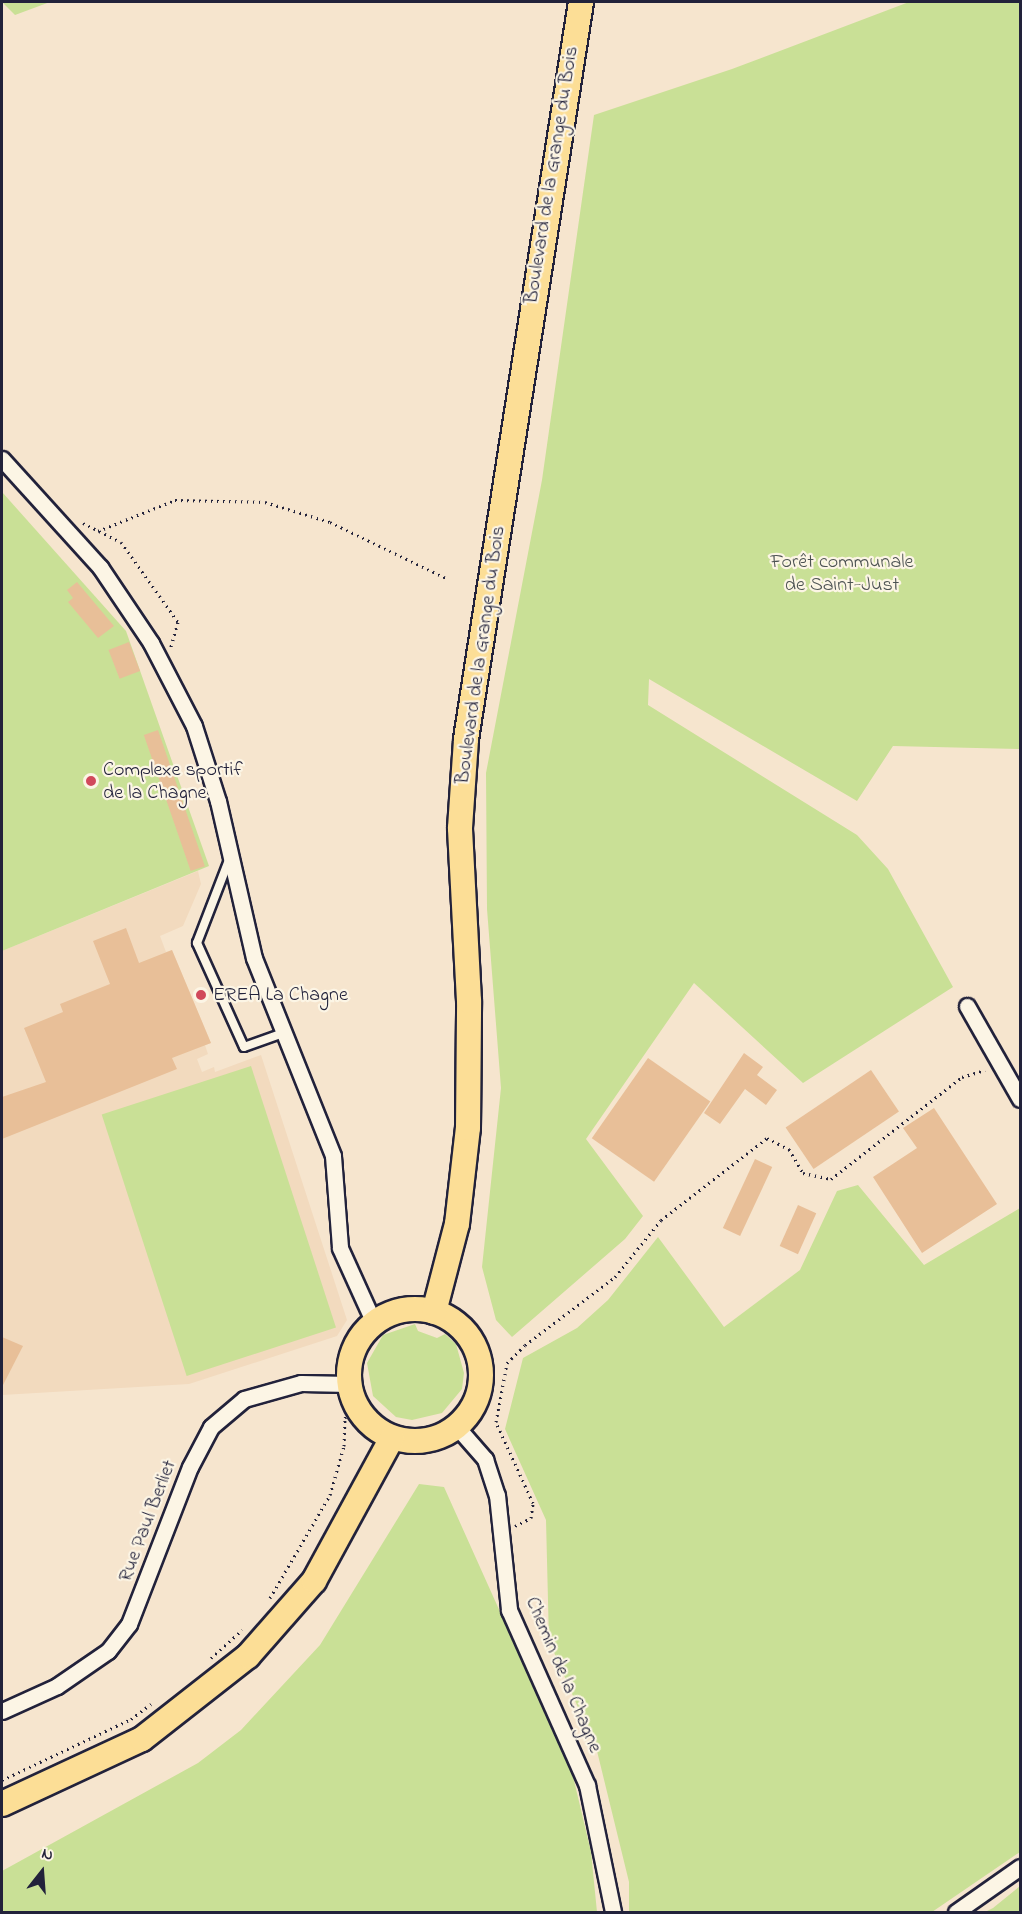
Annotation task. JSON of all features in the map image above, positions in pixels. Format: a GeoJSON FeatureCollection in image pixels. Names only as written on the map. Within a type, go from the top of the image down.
{"type":"FeatureCollection","features":[{"type":"Feature","properties":{"kind":"main road","name":"Boulevard de la Grange du Bois"},"geometry":{"type":"LineString","coordinates":[[434,1312],[457,1224],[468,1128],[469,1002],[460,828],[466,739],[581,2]]}},
{"type":"Feature","properties":{"kind":"main road"},"geometry":{"type":"LineString","coordinates":[[403,1310],[434,1312],[462,1328],[472,1340],[482,1371],[476,1402],[457,1427],[426,1441],[392,1438],[364,1418],[352,1393],[354,1350],[374,1323],[403,1310]]}},
{"type":"Feature","properties":{"kind":"main road"},"geometry":{"type":"LineString","coordinates":[[2,1804],[142,1739],[248,1656],[314,1581],[392,1438]]}},
{"type":"Feature","properties":{"kind":"street"},"geometry":{"type":"LineString","coordinates":[[2,459],[100,567],[164,669],[194,726],[231,856],[254,958],[282,1034],[333,1156],[340,1248],[374,1323]]}},
{"type":"Feature","properties":{"kind":"street"},"geometry":{"type":"LineString","coordinates":[[967,1006],[1020,1099]]}},
{"type":"Feature","properties":{"kind":"street","name":"Rue Paul Berliet"},"geometry":{"type":"LineString","coordinates":[[2,1711],[66,1680],[108,1651],[129,1624],[190,1467],[212,1427],[244,1399],[301,1383],[352,1393]]}},
{"type":"Feature","properties":{"kind":"street","name":"Chemin de la Chagne"},"geometry":{"type":"LineString","coordinates":[[457,1427],[485,1459],[497,1495],[509,1610],[587,1785],[614,1912]]}},
{"type":"Feature","properties":{"kind":"street"},"geometry":{"type":"LineString","coordinates":[[956,1912],[1020,1867]]}},
{"type":"Feature","properties":{"kind":"lane"},"geometry":{"type":"LineString","coordinates":[[231,856],[197,943],[244,1047],[282,1034]]}},
{"type":"Feature","properties":{"kind":"path"},"geometry":{"type":"LineString","coordinates":[[98,531],[175,500],[265,502],[330,522],[448,579]]}},
{"type":"Feature","properties":{"kind":"path"},"geometry":{"type":"LineString","coordinates":[[48,510],[121,542],[178,622],[164,669]]}},
{"type":"Feature","properties":{"kind":"path"},"geometry":{"type":"LineString","coordinates":[[500,1534],[531,1518],[529,1488],[501,1441],[496,1422],[507,1363],[525,1345],[615,1277],[661,1220],[689,1196],[767,1138],[789,1149],[803,1173],[831,1179],[962,1077],[1000,1065]]}},
{"type":"Feature","properties":{"kind":"path"},"geometry":{"type":"LineString","coordinates":[[262,1608],[295,1563],[330,1495],[344,1446],[345,1418],[352,1393]]}},
{"type":"Feature","properties":{"kind":"path"},"geometry":{"type":"LineString","coordinates":[[201,1666],[250,1622]]}},
{"type":"Feature","properties":{"kind":"path"},"geometry":{"type":"LineString","coordinates":[[2,1780],[131,1719],[158,1700]]}},
{"type":"Feature","properties":{"kind":"shaded area"},"geometry":{"type":"Polygon","coordinates":[[[198,871],[201,884],[183,926],[160,936],[166,952],[172,950],[211,1043],[205,1045],[208,1054],[197,1059],[202,1072],[214,1067],[215,1072],[261,1055],[347,1320],[337,1336],[189,1384],[2,1395],[2,951],[198,871]]]}},
{"type":"Feature","properties":{"kind":"green space"},"geometry":{"type":"Polygon","coordinates":[[[2,2],[50,2],[15,15],[2,2]]]}},
{"type":"Feature","properties":{"kind":"green space","name":"Forêt communale de Saint-Just"},"geometry":{"type":"Polygon","coordinates":[[[909,2],[1020,2],[1020,749],[893,746],[857,801],[649,679],[648,705],[857,835],[888,869],[953,987],[803,1083],[694,983],[586,1139],[643,1216],[625,1239],[512,1337],[496,1320],[482,1267],[501,1088],[487,909],[486,773],[542,480],[594,115],[732,69],[909,2]]]}},
{"type":"Feature","properties":{"kind":"green space","name":"Complexe sportif de la Chagne"},"geometry":{"type":"Polygon","coordinates":[[[2,492],[126,631],[209,866],[2,951],[2,492]]]}},
{"type":"Feature","properties":{"kind":"green space"},"geometry":{"type":"Polygon","coordinates":[[[251,1066],[336,1328],[187,1376],[102,1115],[251,1066]]]}},
{"type":"Feature","properties":{"kind":"green space"},"geometry":{"type":"Polygon","coordinates":[[[858,1185],[924,1265],[1020,1208],[1020,1852],[932,1912],[629,1912],[629,1882],[597,1751],[549,1641],[546,1520],[505,1429],[523,1358],[577,1328],[608,1300],[658,1237],[724,1327],[800,1270],[837,1191],[858,1185]]]}},
{"type":"Feature","properties":{"kind":"green space"},"geometry":{"type":"Polygon","coordinates":[[[415,1324],[418,1331],[437,1338],[445,1334],[456,1344],[464,1373],[462,1389],[442,1413],[412,1420],[396,1417],[373,1396],[367,1363],[383,1335],[415,1324]]]}},
{"type":"Feature","properties":{"kind":"green space"},"geometry":{"type":"Polygon","coordinates":[[[419,1484],[444,1487],[572,1772],[591,1852],[597,1912],[2,1912],[2,1871],[198,1763],[241,1730],[320,1645],[419,1484]]]}},
{"type":"Feature","properties":{"kind":"green space"},"geometry":{"type":"Polygon","coordinates":[[[1020,1886],[1020,1912],[985,1912],[993,1908],[1020,1886]]]}},
{"type":"Feature","properties":{"kind":"building"},"geometry":{"type":"Polygon","coordinates":[[[77,582],[114,626],[98,638],[68,602],[73,598],[67,590],[77,582]]]}},
{"type":"Feature","properties":{"kind":"building"},"geometry":{"type":"Polygon","coordinates":[[[129,642],[140,671],[120,679],[108,650],[129,642]]]}},
{"type":"Feature","properties":{"kind":"building"},"geometry":{"type":"Polygon","coordinates":[[[158,730],[205,866],[191,871],[144,735],[158,730]]]}},
{"type":"Feature","properties":{"kind":"building"},"geometry":{"type":"Polygon","coordinates":[[[126,928],[139,963],[172,950],[211,1043],[172,1058],[177,1069],[2,1139],[2,1097],[46,1082],[24,1028],[63,1012],[60,1004],[110,984],[93,941],[126,928]]]}},
{"type":"Feature","properties":{"kind":"building"},"geometry":{"type":"Polygon","coordinates":[[[744,1053],[763,1067],[757,1075],[777,1090],[766,1105],[745,1089],[720,1124],[704,1113],[744,1053]]]}},
{"type":"Feature","properties":{"kind":"building"},"geometry":{"type":"Polygon","coordinates":[[[648,1058],[710,1102],[654,1182],[592,1138],[648,1058]]]}},
{"type":"Feature","properties":{"kind":"building"},"geometry":{"type":"Polygon","coordinates":[[[871,1070],[899,1111],[814,1169],[786,1128],[871,1070]]]}},
{"type":"Feature","properties":{"kind":"building"},"geometry":{"type":"Polygon","coordinates":[[[934,1108],[997,1204],[922,1253],[873,1177],[917,1148],[903,1128],[934,1108]]]}},
{"type":"Feature","properties":{"kind":"building"},"geometry":{"type":"Polygon","coordinates":[[[755,1159],[772,1167],[740,1236],[723,1228],[755,1159]]]}},
{"type":"Feature","properties":{"kind":"building"},"geometry":{"type":"Polygon","coordinates":[[[798,1205],[816,1213],[798,1254],[780,1246],[798,1205]]]}},
{"type":"Feature","properties":{"kind":"building"},"geometry":{"type":"Polygon","coordinates":[[[2,1337],[23,1346],[2,1387],[2,1337]]]}},
{"type":"Feature","properties":{"kind":"place","name":"Complexe sportif de la Chagne"},"geometry":{"type":"Point","coordinates":[91,781]}},
{"type":"Feature","properties":{"kind":"place","name":"EREA La Chagne"},"geometry":{"type":"Point","coordinates":[201,995]}}]}
